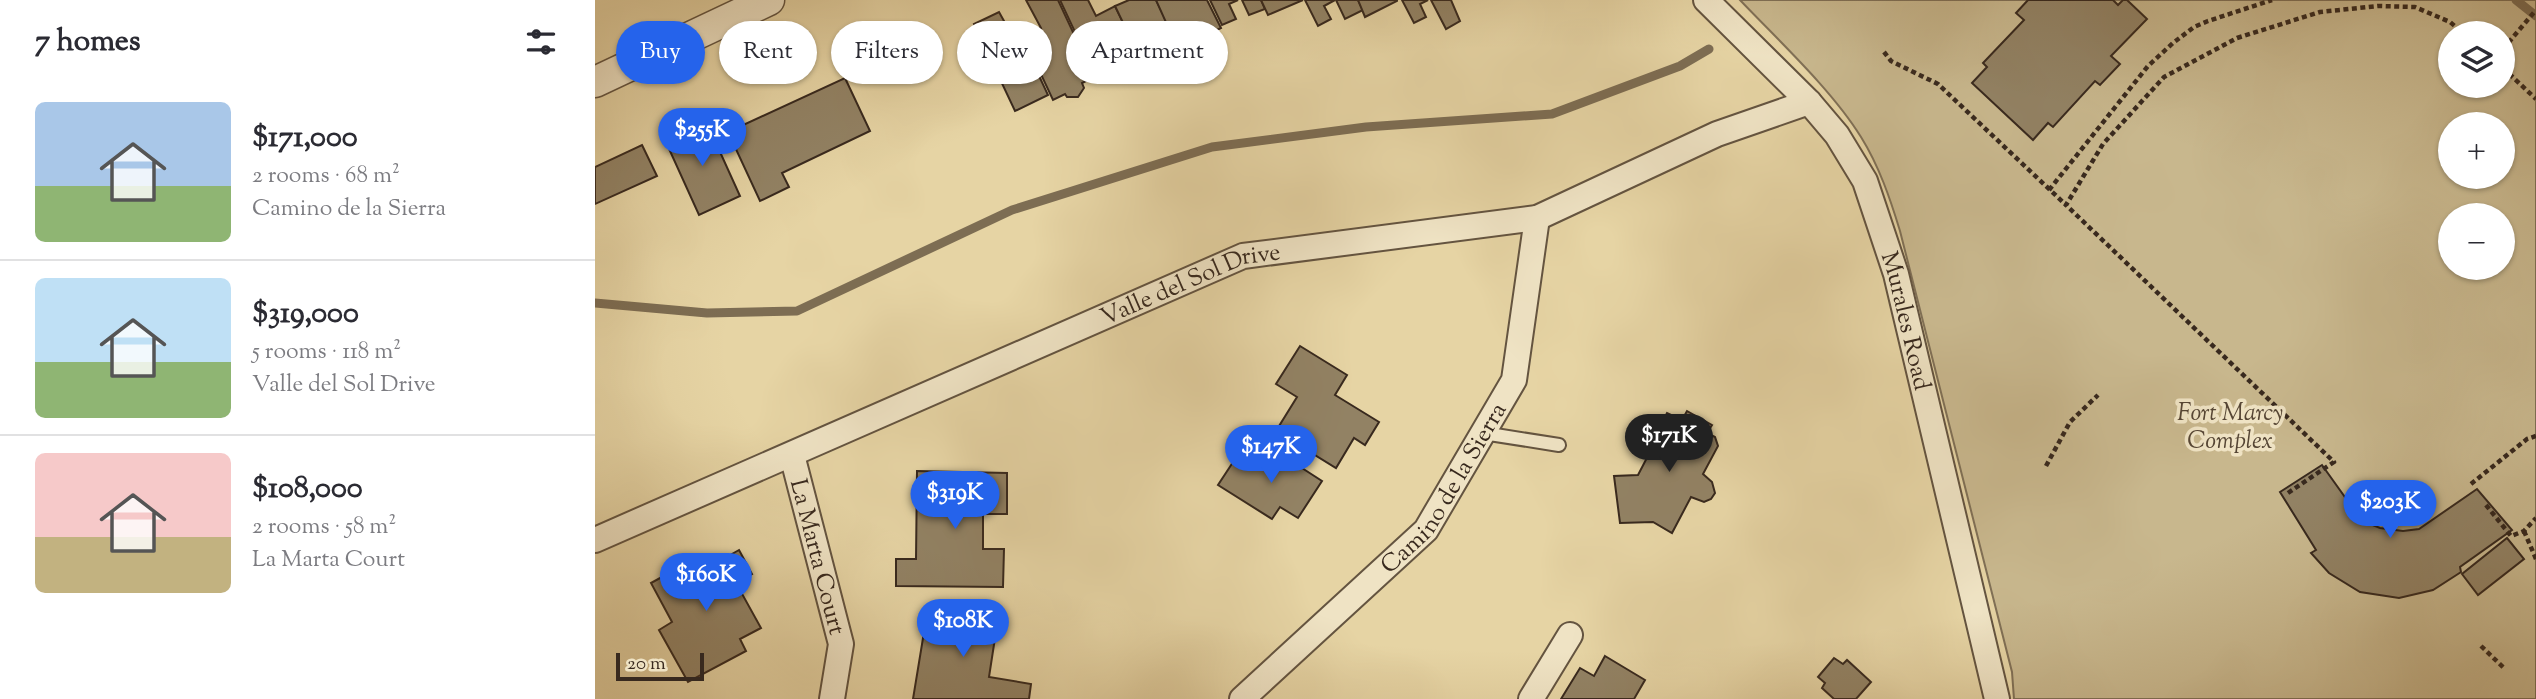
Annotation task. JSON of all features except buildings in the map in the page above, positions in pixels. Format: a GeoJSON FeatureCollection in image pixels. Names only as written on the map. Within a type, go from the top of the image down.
{"type":"FeatureCollection","features":[{"type":"Feature","properties":{"kind":"street"},"geometry":{"type":"LineString","coordinates":[[595,82],[769,0]]}},
{"type":"Feature","properties":{"kind":"street","name":"Murales Road"},"geometry":{"type":"LineString","coordinates":[[1712,6],[1809,102],[1837,135],[1865,181],[1896,274],[1997,699]]}},
{"type":"Feature","properties":{"kind":"street","name":"Valle del Sol Drive"},"geometry":{"type":"LineString","coordinates":[[595,540],[1243,256],[1537,218],[1717,134],[1809,102]]}},
{"type":"Feature","properties":{"kind":"street","name":"Camino de la Sierra"},"geometry":{"type":"LineString","coordinates":[[1242,699],[1426,530],[1514,380],[1537,218]]}},
{"type":"Feature","properties":{"kind":"street","name":"La Marta Court"},"geometry":{"type":"LineString","coordinates":[[792,455],[841,644],[832,699]]}},
{"type":"Feature","properties":{"kind":"street"},"geometry":{"type":"LineString","coordinates":[[1531,699],[1570,635]]}},
{"type":"Feature","properties":{"kind":"lane"},"geometry":{"type":"LineString","coordinates":[[1483,433],[1559,445]]}},
{"type":"Feature","properties":{"kind":"path"},"geometry":{"type":"LineString","coordinates":[[2049,190],[2148,66],[2173,43],[2193,27],[2208,20],[2272,0]]}},
{"type":"Feature","properties":{"kind":"path"},"geometry":{"type":"LineString","coordinates":[[2066,205],[2103,144],[2164,77],[2237,38],[2320,12],[2378,6],[2415,8],[2448,21]]}},
{"type":"Feature","properties":{"kind":"path"},"geometry":{"type":"LineString","coordinates":[[2515,35],[2536,10]]}},
{"type":"Feature","properties":{"kind":"path"},"geometry":{"type":"LineString","coordinates":[[1884,52],[1891,61],[1938,84],[2334,462],[2288,493]]}},
{"type":"Feature","properties":{"kind":"path"},"geometry":{"type":"LineString","coordinates":[[2515,79],[2536,99]]}},
{"type":"Feature","properties":{"kind":"path"},"geometry":{"type":"LineString","coordinates":[[2046,466],[2070,422],[2098,395]]}},
{"type":"Feature","properties":{"kind":"path"},"geometry":{"type":"LineString","coordinates":[[2471,484],[2527,439],[2536,436]]}},
{"type":"Feature","properties":{"kind":"path"},"geometry":{"type":"LineString","coordinates":[[2486,505],[2511,536],[2524,531],[2536,518]]}},
{"type":"Feature","properties":{"kind":"path"},"geometry":{"type":"LineString","coordinates":[[2524,531],[2536,559]]}},
{"type":"Feature","properties":{"kind":"path"},"geometry":{"type":"LineString","coordinates":[[2481,646],[2505,669]]}},
{"type":"Feature","properties":{"kind":"green space","name":"Fort Marcy Complex"},"geometry":{"type":"Polygon","coordinates":[[[1740,0],[2536,0],[2536,699],[2014,699],[2012,672],[1900,231],[1888,194],[1873,159],[1849,119],[1740,0]]]}},
{"type":"Feature","properties":{"kind":"waterway"},"geometry":{"type":"LineString","coordinates":[[2516,0],[2536,16]]}},
{"type":"Feature","properties":{"kind":"waterway"},"geometry":{"type":"LineString","coordinates":[[595,303],[707,313],[797,311],[1012,210],[1212,147],[1366,127],[1552,114],[1680,66],[1709,49]]}}]}
